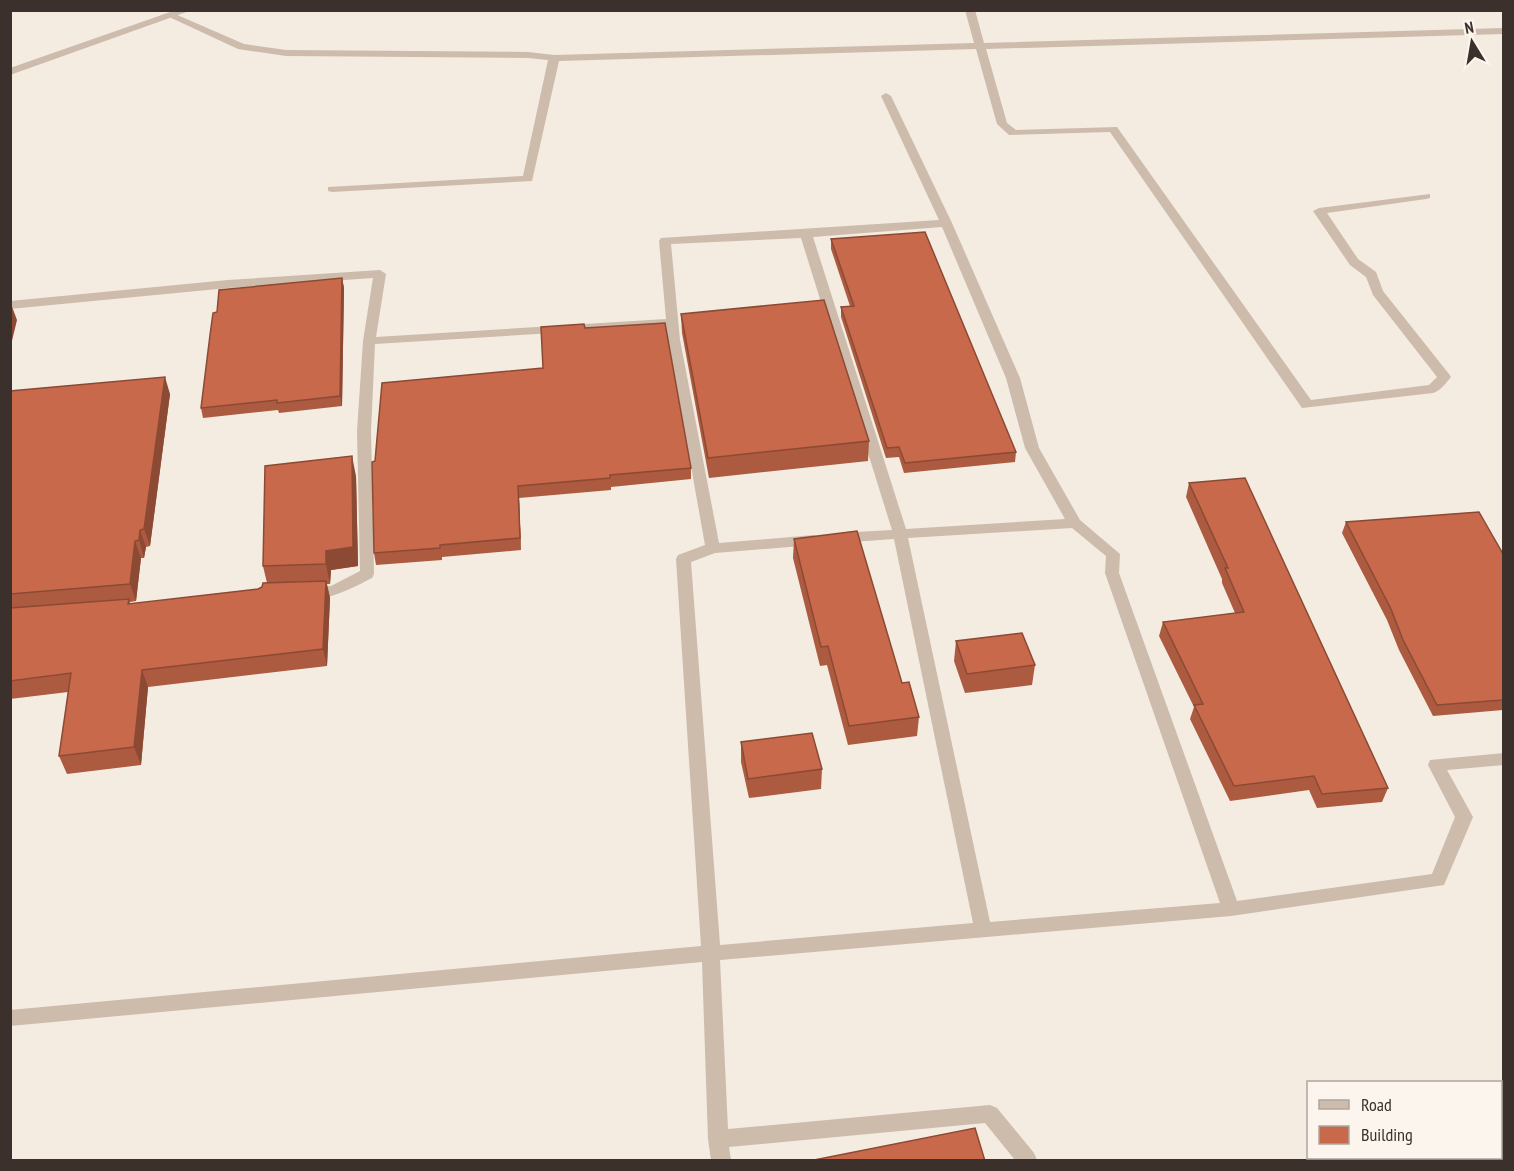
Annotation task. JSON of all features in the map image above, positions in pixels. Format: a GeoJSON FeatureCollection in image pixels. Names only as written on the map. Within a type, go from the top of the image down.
{"type":"FeatureCollection","features":[{"type":"Feature","properties":{"kind":"street"},"geometry":{"type":"LineString","coordinates":[[10,72],[187,10]]}},
{"type":"Feature","properties":{"kind":"street"},"geometry":{"type":"LineString","coordinates":[[970,10],[1002,124],[1012,133],[1113,129],[1307,405],[1433,389],[1444,377],[1377,292],[1372,275],[1354,262],[1319,211],[1426,196]]}},
{"type":"Feature","properties":{"kind":"street"},"geometry":{"type":"LineString","coordinates":[[172,16],[242,48],[286,53],[528,54],[554,57],[1503,31]]}},
{"type":"Feature","properties":{"kind":"street"},"geometry":{"type":"LineString","coordinates":[[332,189],[528,179],[554,57]]}},
{"type":"Feature","properties":{"kind":"street"},"geometry":{"type":"LineString","coordinates":[[886,96],[946,223],[1013,378],[1032,448],[1075,523],[1113,554],[1112,573],[1231,909]]}},
{"type":"Feature","properties":{"kind":"street"},"geometry":{"type":"LineString","coordinates":[[714,548],[672,322],[665,241],[806,234],[946,223]]}},
{"type":"Feature","properties":{"kind":"street"},"geometry":{"type":"LineString","coordinates":[[806,234],[900,533],[983,930]]}},
{"type":"Feature","properties":{"kind":"street"},"geometry":{"type":"LineString","coordinates":[[10,305],[228,284],[380,274],[369,341],[364,431],[367,574],[333,591],[299,592]]}},
{"type":"Feature","properties":{"kind":"street"},"geometry":{"type":"LineString","coordinates":[[369,341],[672,322]]}},
{"type":"Feature","properties":{"kind":"street"},"geometry":{"type":"LineString","coordinates":[[721,1161],[718,1139],[711,953],[683,559],[714,548],[900,533],[1075,523]]}},
{"type":"Feature","properties":{"kind":"street"},"geometry":{"type":"LineString","coordinates":[[10,1018],[711,953],[1231,909],[1438,880],[1464,817],[1436,765],[1503,759]]}},
{"type":"Feature","properties":{"kind":"street"},"geometry":{"type":"LineString","coordinates":[[718,1139],[990,1114],[1027,1161]]}},
{"type":"Feature","properties":{"kind":"building"},"geometry":{"type":"Polygon","coordinates":[[[925,232],[1016,452],[905,463],[899,447],[887,448],[841,307],[854,306],[831,239],[925,232]]]}},
{"type":"Feature","properties":{"kind":"building"},"geometry":{"type":"Polygon","coordinates":[[[342,278],[340,396],[201,408],[213,313],[217,312],[219,290],[342,278]]]}},
{"type":"Feature","properties":{"kind":"building"},"geometry":{"type":"Polygon","coordinates":[[[824,300],[869,441],[708,458],[681,314],[824,300]]]}},
{"type":"Feature","properties":{"kind":"building"},"geometry":{"type":"Polygon","coordinates":[[[665,323],[691,468],[518,486],[520,538],[374,553],[372,462],[375,461],[382,383],[543,368],[541,327],[584,324],[585,328],[665,323]]]}},
{"type":"Feature","properties":{"kind":"building"},"geometry":{"type":"Polygon","coordinates":[[[165,377],[144,529],[140,530],[139,540],[135,541],[130,584],[10,594],[10,391],[165,377]]]}},
{"type":"Feature","properties":{"kind":"building"},"geometry":{"type":"Polygon","coordinates":[[[352,456],[353,547],[326,551],[326,564],[263,566],[265,466],[352,456]]]}},
{"type":"Feature","properties":{"kind":"building"},"geometry":{"type":"Polygon","coordinates":[[[1245,478],[1388,788],[1322,794],[1314,776],[1234,786],[1194,705],[1203,704],[1163,622],[1244,612],[1225,568],[1228,568],[1189,483],[1245,478]]]}},
{"type":"Feature","properties":{"kind":"building"},"geometry":{"type":"Polygon","coordinates":[[[1479,512],[1503,554],[1503,700],[1437,705],[1346,522],[1479,512]]]}},
{"type":"Feature","properties":{"kind":"building"},"geometry":{"type":"Polygon","coordinates":[[[857,531],[902,683],[909,682],[919,717],[849,726],[828,646],[821,647],[794,539],[857,531]]]}},
{"type":"Feature","properties":{"kind":"building"},"geometry":{"type":"Polygon","coordinates":[[[326,581],[323,649],[142,670],[134,747],[59,756],[71,673],[10,681],[10,608],[129,599],[128,604],[258,589],[263,583],[326,581]]]}},
{"type":"Feature","properties":{"kind":"building"},"geometry":{"type":"Polygon","coordinates":[[[1022,633],[1035,665],[967,674],[956,641],[1022,633]]]}},
{"type":"Feature","properties":{"kind":"building"},"geometry":{"type":"Polygon","coordinates":[[[812,733],[822,769],[748,779],[741,742],[812,733]]]}},
{"type":"Feature","properties":{"kind":"building"},"geometry":{"type":"Polygon","coordinates":[[[975,1128],[985,1161],[809,1161],[975,1128]]]}}]}
